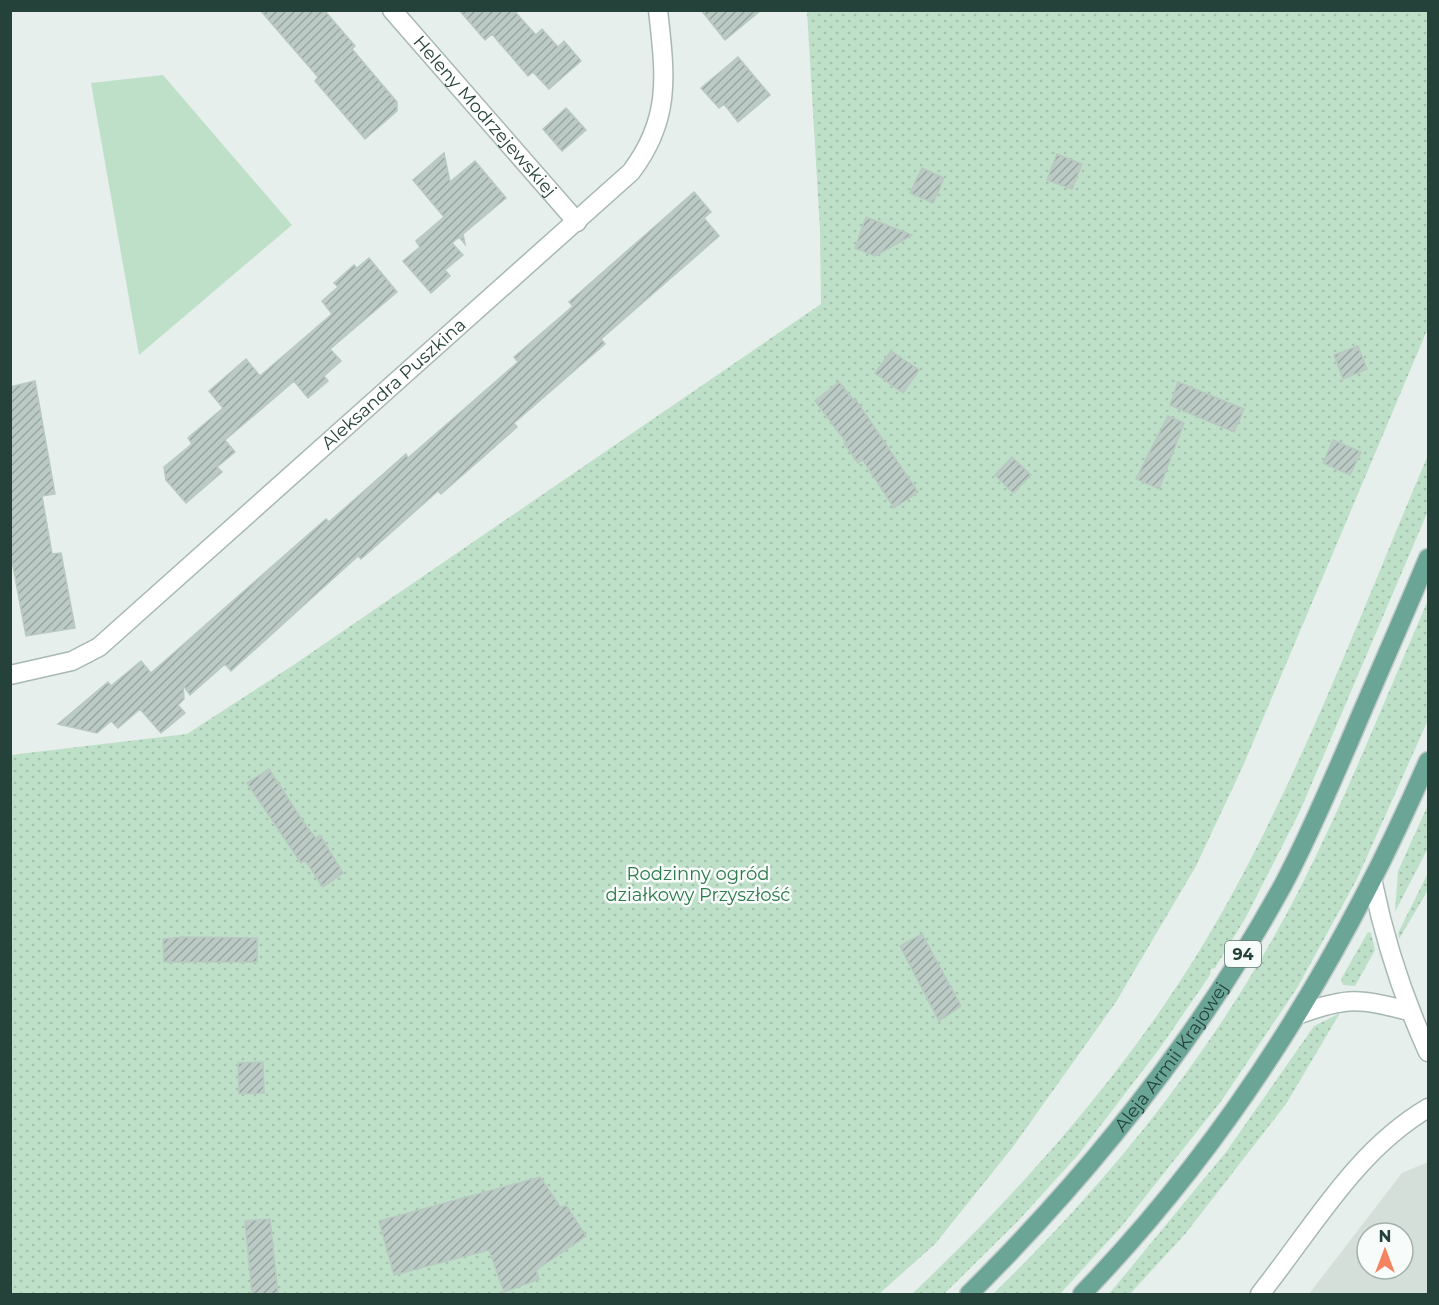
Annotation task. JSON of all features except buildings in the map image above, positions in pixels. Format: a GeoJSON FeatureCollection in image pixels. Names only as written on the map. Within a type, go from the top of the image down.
{"type":"FeatureCollection","features":[{"type":"Feature","properties":{"kind":"main road","name":"Aleja Armii Krajowej"},"geometry":{"type":"LineString","coordinates":[[969,1294],[1042,1222],[1113,1138],[1185,1043],[1232,971],[1300,850],[1428,558]]}},
{"type":"Feature","properties":{"kind":"main road"},"geometry":{"type":"LineString","coordinates":[[1082,1294],[1206,1148],[1271,1059],[1300,1014],[1373,883],[1428,761]]}},
{"type":"Feature","properties":{"kind":"street","name":"Heleny Modrzejewskiej"},"geometry":{"type":"LineString","coordinates":[[392,10],[577,222]]}},
{"type":"Feature","properties":{"kind":"street","name":"Aleksandra Puszkina"},"geometry":{"type":"LineString","coordinates":[[10,675],[72,661],[99,647],[632,172],[648,148],[658,124],[664,98],[665,71],[658,10]]}},
{"type":"Feature","properties":{"kind":"street"},"geometry":{"type":"LineString","coordinates":[[1373,883],[1387,942],[1409,1011],[1428,1052]]}},
{"type":"Feature","properties":{"kind":"street"},"geometry":{"type":"LineString","coordinates":[[1300,1014],[1329,1003],[1355,999],[1409,1011]]}},
{"type":"Feature","properties":{"kind":"street"},"geometry":{"type":"LineString","coordinates":[[1260,1294],[1368,1154],[1402,1124],[1428,1108]]}},
{"type":"Feature","properties":{"kind":"shaded area"},"geometry":{"type":"Polygon","coordinates":[[[1428,1162],[1428,1294],[1309,1294],[1355,1234],[1355,1281],[1415,1281],[1415,1221],[1365,1221],[1402,1173],[1428,1162]]]}},
{"type":"Feature","properties":{"kind":"green space","name":"Rodzinny ogród działkowy Przyszłość"},"geometry":{"type":"Polygon","coordinates":[[[807,11],[1428,11],[1428,328],[1243,766],[1196,866],[1116,1002],[1012,1148],[935,1244],[879,1294],[11,1294],[11,755],[187,734],[292,666],[821,304],[820,229],[807,11]]]}},
{"type":"Feature","properties":{"kind":"green space"},"geometry":{"type":"Polygon","coordinates":[[[163,75],[292,225],[139,355],[91,83],[163,75]]]}},
{"type":"Feature","properties":{"kind":"green space"},"geometry":{"type":"Polygon","coordinates":[[[1428,455],[1428,511],[1300,811],[1246,917],[1215,968],[1211,969],[1210,975],[1160,1048],[1078,1155],[1018,1221],[944,1294],[912,1294],[958,1250],[1045,1157],[1126,1058],[1198,953],[1230,898],[1285,790],[1335,679],[1428,455]]]}},
{"type":"Feature","properties":{"kind":"green space"},"geometry":{"type":"Polygon","coordinates":[[[1428,600],[1428,720],[1357,879],[1297,988],[1222,1100],[1122,1226],[1060,1294],[993,1294],[1081,1203],[1122,1155],[1200,1054],[1236,1001],[1269,946],[1317,855],[1428,600]]]}},
{"type":"Feature","properties":{"kind":"green space"},"geometry":{"type":"Polygon","coordinates":[[[1428,805],[1428,848],[1395,912],[1398,871],[1428,805]]]}},
{"type":"Feature","properties":{"kind":"green space"},"geometry":{"type":"Polygon","coordinates":[[[1428,873],[1428,890],[1399,939],[1398,933],[1428,873]]]}},
{"type":"Feature","properties":{"kind":"green space"},"geometry":{"type":"Polygon","coordinates":[[[1368,932],[1371,933],[1375,950],[1355,986],[1343,985],[1341,979],[1368,932]]]}},
{"type":"Feature","properties":{"kind":"green space"},"geometry":{"type":"Polygon","coordinates":[[[1340,1013],[1286,1104],[1186,1233],[1130,1294],[1109,1294],[1226,1152],[1314,1026],[1340,1013]]]}}]}
